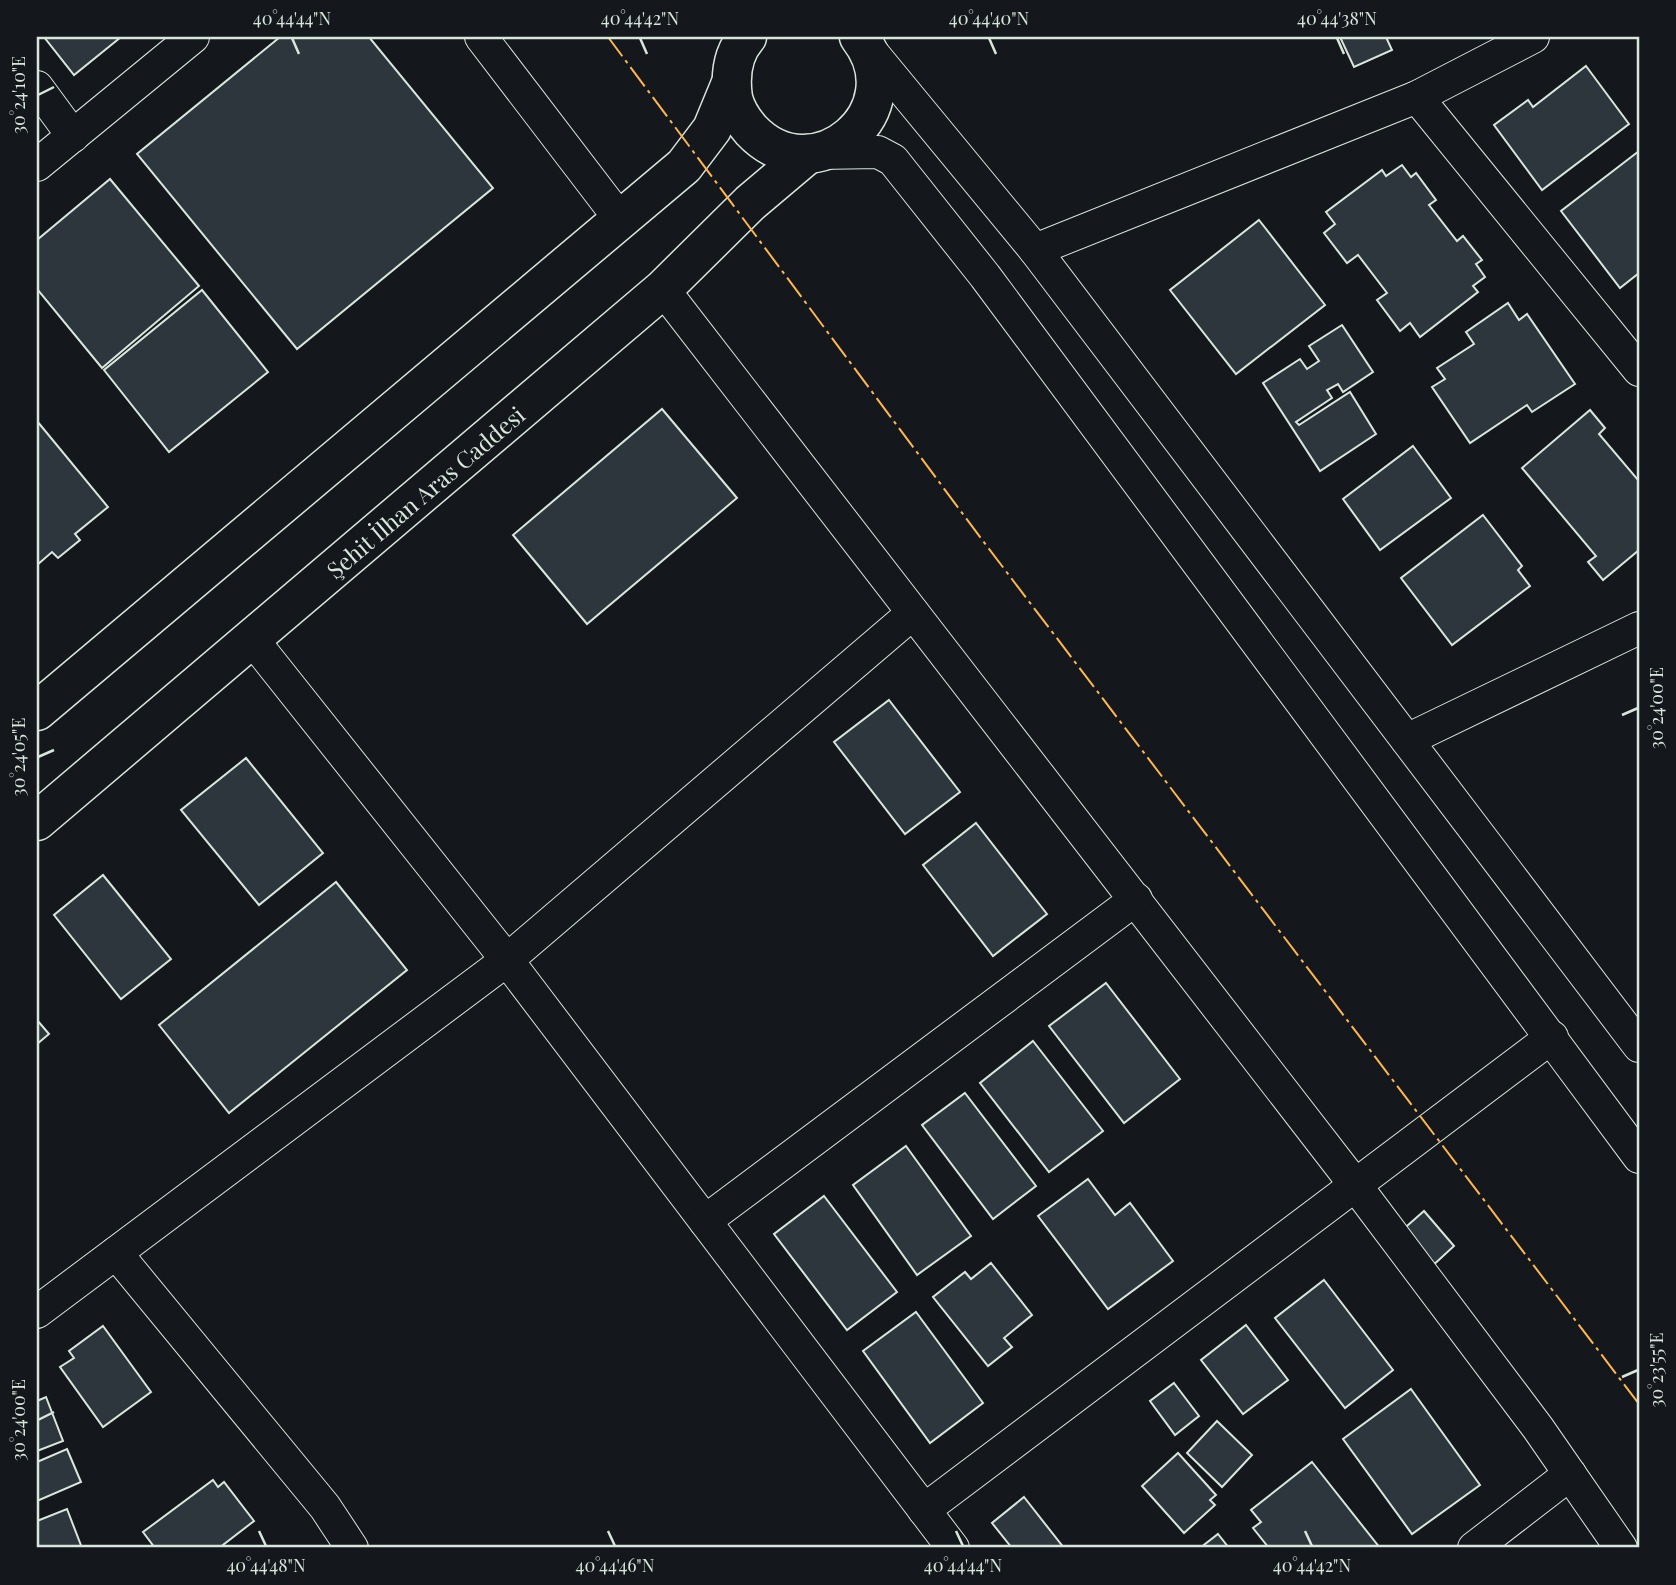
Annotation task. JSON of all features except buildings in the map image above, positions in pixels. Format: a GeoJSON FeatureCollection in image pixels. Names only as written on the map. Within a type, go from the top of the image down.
{"type":"FeatureCollection","features":[{"type":"Feature","properties":{"kind":"main road"},"geometry":{"type":"LineString","coordinates":[[37,711],[684,166],[712,129],[731,83],[734,61],[744,38]]}},
{"type":"Feature","properties":{"kind":"main road","name":"Şehit İlhan Aras Caddesi"},"geometry":{"type":"LineString","coordinates":[[37,821],[663,289],[750,203],[813,153],[836,147],[853,135],[865,120],[876,83],[874,63],[863,41]]}},
{"type":"Feature","properties":{"kind":"main road"},"geometry":{"type":"LineString","coordinates":[[731,83],[734,104],[744,123],[759,138],[777,149],[813,153]]}},
{"type":"Feature","properties":{"kind":"street"},"geometry":{"type":"LineString","coordinates":[[37,165],[193,37]]}},
{"type":"Feature","properties":{"kind":"street"},"geometry":{"type":"LineString","coordinates":[[481,37],[620,219]]}},
{"type":"Feature","properties":{"kind":"street"},"geometry":{"type":"LineString","coordinates":[[1035,250],[1418,97],[1533,37]]}},
{"type":"Feature","properties":{"kind":"street"},"geometry":{"type":"LineString","coordinates":[[863,41],[1035,250],[1639,1046]]}},
{"type":"Feature","properties":{"kind":"street"},"geometry":{"type":"LineString","coordinates":[[37,87],[73,136]]}},
{"type":"Feature","properties":{"kind":"street"},"geometry":{"type":"LineString","coordinates":[[1418,97],[1639,370]]}},
{"type":"Feature","properties":{"kind":"street"},"geometry":{"type":"LineString","coordinates":[[813,153],[878,152],[893,160],[985,276],[1639,1157]]}},
{"type":"Feature","properties":{"kind":"street"},"geometry":{"type":"LineString","coordinates":[[663,289],[1356,1186],[1570,1474],[1621,1548]]}},
{"type":"Feature","properties":{"kind":"street"},"geometry":{"type":"LineString","coordinates":[[37,1311],[507,960],[914,613]]}},
{"type":"Feature","properties":{"kind":"street"},"geometry":{"type":"LineString","coordinates":[[1407,740],[1639,628]]}},
{"type":"Feature","properties":{"kind":"street"},"geometry":{"type":"LineString","coordinates":[[252,639],[507,960],[953,1548]]}},
{"type":"Feature","properties":{"kind":"street"},"geometry":{"type":"LineString","coordinates":[[705,1221],[1136,899]]}},
{"type":"Feature","properties":{"kind":"street"},"geometry":{"type":"LineString","coordinates":[[924,1510],[1552,1037]]}},
{"type":"Feature","properties":{"kind":"street"},"geometry":{"type":"LineString","coordinates":[[116,1252],[325,1507],[352,1548]]}},
{"type":"Feature","properties":{"kind":"street"},"geometry":{"type":"LineString","coordinates":[[1474,1548],[1570,1474]]}},
{"type":"Feature","properties":{"kind":"power"},"geometry":{"type":"LineString","coordinates":[[608,37],[983,541],[1639,1404]]}}]}
